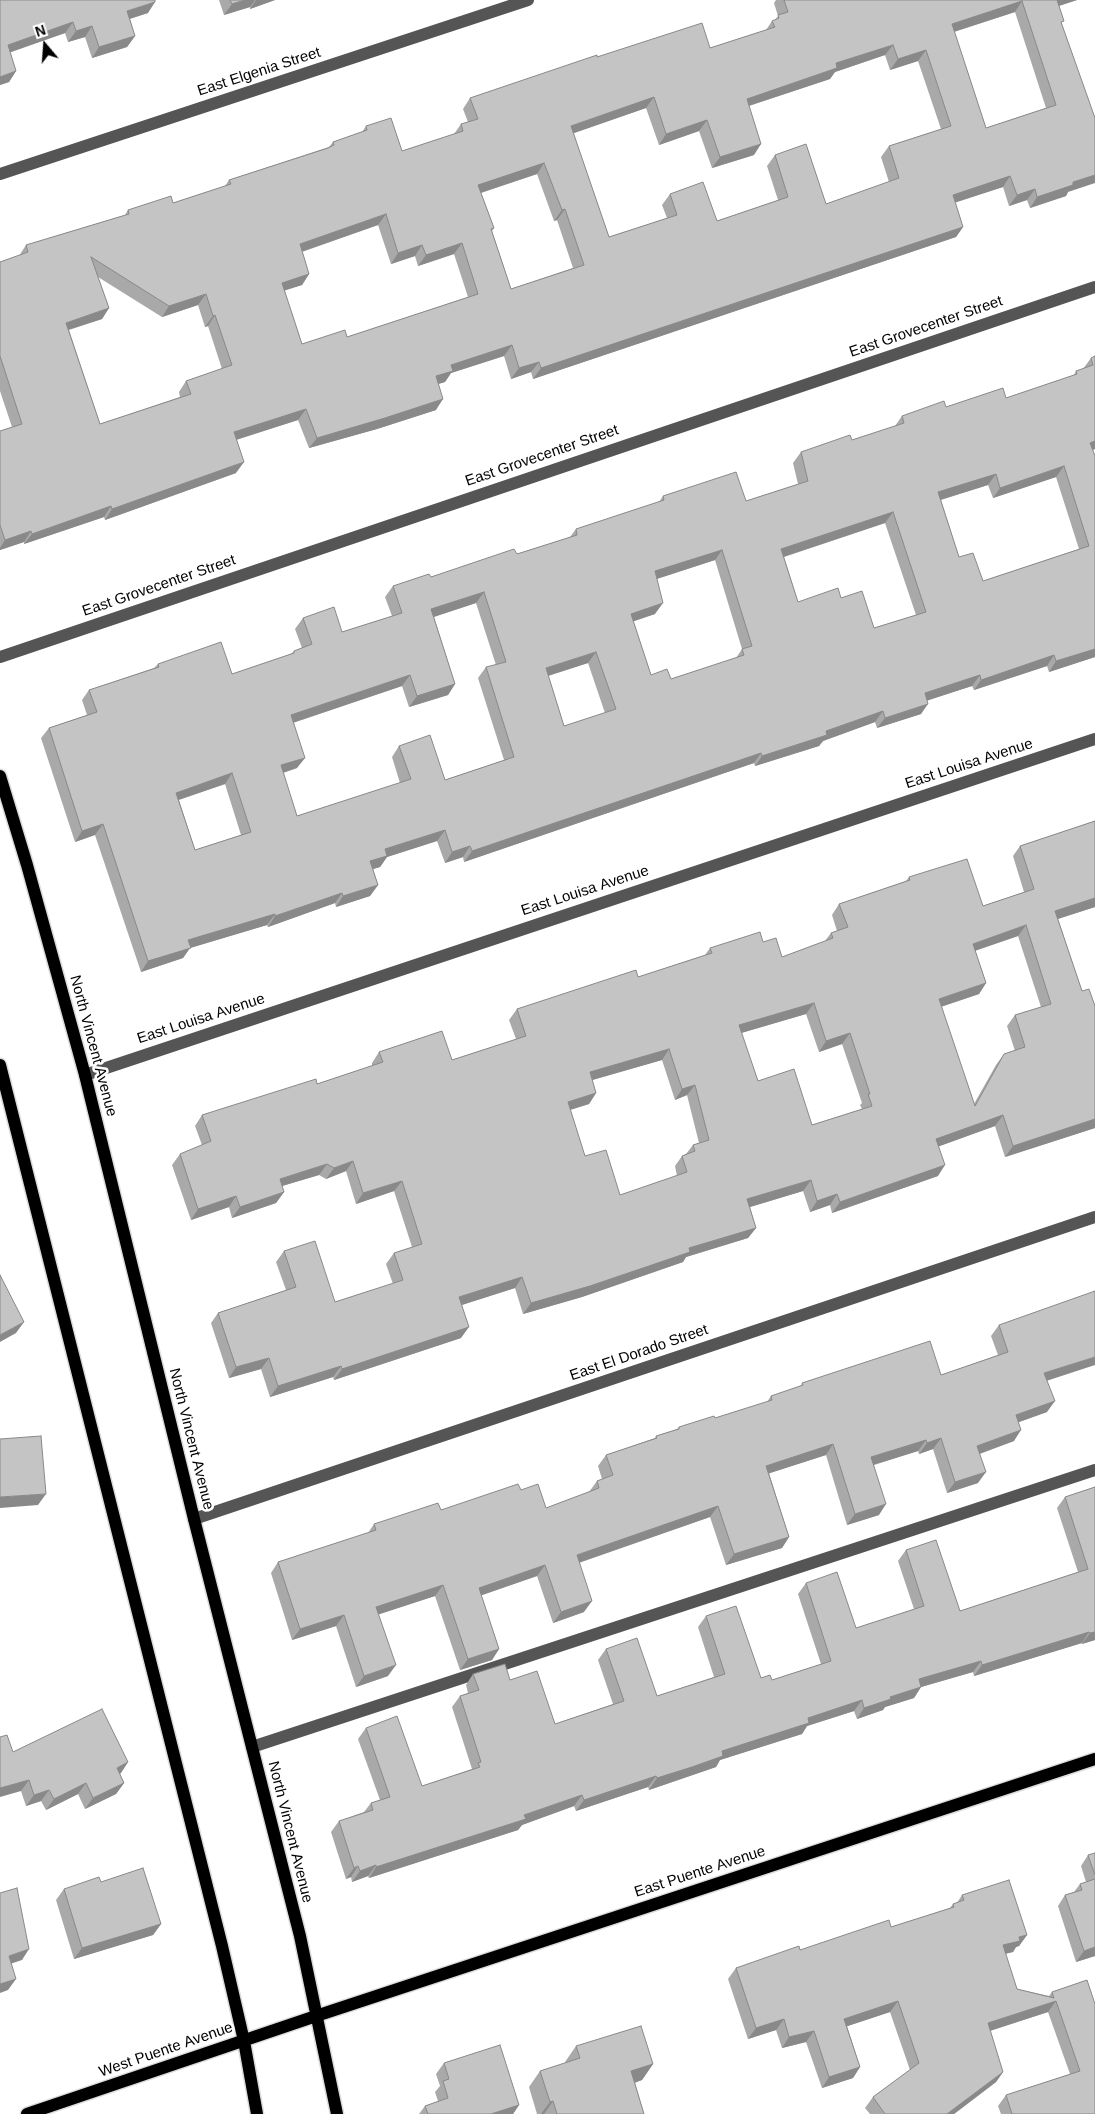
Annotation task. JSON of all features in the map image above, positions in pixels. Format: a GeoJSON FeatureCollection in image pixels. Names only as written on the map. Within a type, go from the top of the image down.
{"type":"FeatureCollection","features":[{"type":"Feature","properties":{"kind":"main road","name":"North Vincent Avenue"},"geometry":{"type":"LineString","coordinates":[[0,776],[28,865],[85,1075],[194,1519],[300,1936],[337,2114]]}},
{"type":"Feature","properties":{"kind":"main road"},"geometry":{"type":"LineString","coordinates":[[0,1064],[222,1946],[244,2041],[257,2114]]}},
{"type":"Feature","properties":{"kind":"main road","name":"East Puente Avenue"},"geometry":{"type":"LineString","coordinates":[[316,2016],[1095,1759]]}},
{"type":"Feature","properties":{"kind":"main road","name":"West Puente Avenue"},"geometry":{"type":"LineString","coordinates":[[27,2114],[316,2016]]}},
{"type":"Feature","properties":{"kind":"street","name":"East Elgenia Street"},"geometry":{"type":"LineString","coordinates":[[0,174],[528,0]]}},
{"type":"Feature","properties":{"kind":"street","name":"East Grovecenter Street"},"geometry":{"type":"LineString","coordinates":[[0,657],[1095,287]]}},
{"type":"Feature","properties":{"kind":"street","name":"East Louisa Avenue"},"geometry":{"type":"LineString","coordinates":[[85,1075],[1095,739]]}},
{"type":"Feature","properties":{"kind":"street","name":"East El Dorado Street"},"geometry":{"type":"LineString","coordinates":[[194,1519],[1095,1217]]}},
{"type":"Feature","properties":{"kind":"street"},"geometry":{"type":"LineString","coordinates":[[252,1747],[1095,1470]]}},
{"type":"Feature","properties":{"kind":"building"},"geometry":{"type":"Polygon","coordinates":[[[0,0],[155,0],[155,2],[127,11],[135,36],[99,47],[92,26],[76,31],[73,22],[8,45],[16,71],[0,77],[0,0]]]}},
{"type":"Feature","properties":{"kind":"building"},"geometry":{"type":"Polygon","coordinates":[[[230,0],[245,0],[232,4],[230,0]]]}},
{"type":"Feature","properties":{"kind":"building"},"geometry":{"type":"Polygon","coordinates":[[[784,0],[1057,0],[1064,21],[1061,22],[1095,118],[1095,175],[1073,182],[1073,185],[1037,197],[1035,189],[1017,195],[1010,176],[953,195],[963,227],[541,368],[539,362],[519,368],[512,345],[451,365],[453,371],[436,376],[443,399],[385,418],[317,438],[306,409],[234,432],[244,462],[112,509],[111,506],[32,534],[31,531],[5,540],[0,525],[0,431],[22,424],[0,356],[0,262],[28,252],[26,245],[129,214],[128,210],[171,196],[173,203],[231,184],[229,180],[328,148],[334,145],[333,142],[367,130],[366,126],[391,118],[402,151],[463,131],[461,124],[478,119],[470,98],[597,55],[597,57],[702,23],[710,48],[775,27],[772,21],[779,18],[778,15],[788,12],[784,0]],[[1022,1],[952,24],[986,128],[1056,105],[1022,1]],[[893,45],[836,63],[837,68],[747,99],[761,144],[720,157],[707,120],[666,134],[654,97],[571,126],[609,237],[677,215],[670,194],[703,182],[717,221],[788,197],[775,155],[806,144],[826,204],[899,178],[889,146],[951,126],[926,50],[898,59],[893,45]],[[544,163],[478,185],[494,228],[491,229],[511,289],[584,265],[565,209],[562,210],[544,163]],[[386,214],[300,244],[309,274],[282,283],[302,344],[345,330],[347,337],[478,294],[462,243],[426,255],[422,245],[398,253],[386,214]],[[91,257],[109,308],[66,323],[100,424],[191,394],[186,381],[232,365],[206,294],[169,306],[91,257]]]}},
{"type":"Feature","properties":{"kind":"building"},"geometry":{"type":"Polygon","coordinates":[[[1095,356],[1095,441],[1090,443],[1095,456],[1095,649],[1056,661],[1054,655],[981,680],[980,675],[925,693],[928,704],[885,718],[883,711],[826,731],[827,735],[762,756],[761,753],[472,851],[470,846],[452,852],[445,830],[385,849],[387,856],[370,861],[378,885],[343,896],[342,893],[275,916],[275,914],[188,940],[191,948],[148,961],[103,824],[82,831],[49,728],[97,712],[89,690],[159,667],[158,664],[221,642],[232,674],[294,653],[294,651],[312,644],[303,618],[334,607],[342,632],[402,613],[393,586],[429,574],[431,577],[514,549],[517,554],[577,535],[576,529],[664,500],[663,496],[736,472],[746,501],[808,481],[801,452],[850,435],[852,440],[904,423],[902,416],[944,401],[946,407],[1003,388],[1006,398],[1077,374],[1076,371],[1093,365],[1091,358],[1095,356]],[[1064,466],[1000,488],[996,474],[938,492],[959,557],[973,553],[983,581],[1089,546],[1064,466]],[[893,512],[781,549],[798,602],[838,588],[841,598],[862,591],[874,628],[926,612],[893,512]],[[722,550],[655,571],[663,603],[631,614],[651,675],[667,669],[671,679],[744,655],[742,649],[752,646],[722,550]],[[484,592],[431,609],[455,684],[417,696],[410,675],[291,715],[305,758],[281,765],[297,816],[411,779],[399,746],[430,735],[445,780],[514,757],[486,667],[506,662],[484,592]],[[596,652],[546,668],[564,726],[616,709],[596,652]],[[232,773],[176,793],[195,850],[251,832],[232,773]]]}},
{"type":"Feature","properties":{"kind":"building"},"geometry":{"type":"Polygon","coordinates":[[[1095,821],[1095,898],[1055,911],[1082,991],[1089,989],[1095,1006],[1095,1119],[1013,1146],[1003,1115],[936,1139],[945,1165],[840,1202],[837,1194],[817,1201],[811,1180],[747,1199],[756,1228],[689,1248],[690,1252],[590,1286],[531,1303],[522,1277],[459,1297],[469,1327],[342,1369],[341,1366],[278,1386],[269,1358],[236,1367],[218,1313],[296,1287],[284,1251],[315,1241],[335,1302],[403,1280],[394,1253],[422,1244],[402,1181],[363,1193],[353,1161],[334,1168],[327,1164],[280,1179],[284,1192],[240,1207],[236,1196],[198,1209],[180,1154],[211,1141],[202,1115],[316,1079],[317,1084],[383,1062],[379,1052],[442,1031],[452,1060],[526,1036],[517,1009],[636,970],[638,977],[712,953],[710,948],[760,932],[763,942],[776,938],[782,957],[833,938],[831,933],[848,927],[839,904],[910,880],[909,877],[967,859],[983,906],[1034,889],[1020,846],[1095,821]],[[1026,925],[973,944],[986,983],[939,999],[975,1106],[1004,1054],[1025,1047],[1015,1015],[1051,1004],[1026,925]],[[814,1003],[739,1025],[758,1081],[794,1069],[812,1125],[872,1106],[868,1094],[870,1094],[850,1033],[826,1041],[814,1003]],[[669,1049],[590,1072],[596,1093],[568,1102],[585,1156],[606,1150],[620,1195],[687,1172],[682,1156],[695,1151],[693,1145],[709,1140],[695,1085],[682,1089],[669,1049]]]}},
{"type":"Feature","properties":{"kind":"building"},"geometry":{"type":"Polygon","coordinates":[[[0,1275],[24,1322],[0,1335],[0,1275]]]}},
{"type":"Feature","properties":{"kind":"building"},"geometry":{"type":"Polygon","coordinates":[[[1095,1291],[1095,1357],[1044,1373],[1055,1401],[1016,1415],[1021,1430],[977,1446],[986,1472],[955,1482],[941,1438],[927,1443],[926,1440],[871,1457],[886,1504],[855,1514],[833,1444],[766,1466],[789,1537],[734,1554],[718,1506],[577,1555],[592,1601],[561,1612],[545,1565],[479,1588],[499,1649],[468,1659],[443,1585],[376,1607],[396,1665],[364,1676],[344,1615],[300,1629],[278,1562],[376,1530],[374,1524],[438,1503],[441,1510],[518,1484],[521,1490],[538,1484],[546,1508],[599,1488],[597,1481],[613,1475],[606,1455],[657,1438],[656,1436],[679,1429],[679,1427],[772,1400],[771,1396],[803,1385],[802,1383],[930,1341],[941,1375],[1008,1352],[999,1325],[1095,1291]]]}},
{"type":"Feature","properties":{"kind":"building"},"geometry":{"type":"Polygon","coordinates":[[[41,1436],[46,1494],[0,1497],[0,1439],[41,1436]]]}},
{"type":"Feature","properties":{"kind":"building"},"geometry":{"type":"Polygon","coordinates":[[[1095,1487],[1095,1632],[1089,1632],[982,1665],[981,1661],[919,1679],[921,1687],[890,1697],[891,1699],[864,1708],[862,1700],[808,1718],[809,1723],[722,1751],[723,1756],[692,1767],[657,1778],[656,1776],[584,1800],[582,1795],[524,1815],[526,1819],[376,1867],[376,1865],[360,1871],[358,1866],[354,1868],[339,1821],[373,1810],[371,1803],[390,1797],[366,1728],[397,1716],[422,1786],[480,1767],[478,1763],[481,1762],[460,1696],[479,1690],[473,1674],[505,1664],[510,1680],[537,1671],[555,1724],[624,1701],[606,1649],[637,1638],[657,1696],[725,1674],[706,1616],[736,1606],[761,1678],[770,1675],[772,1680],[831,1661],[806,1583],[837,1572],[856,1628],[924,1606],[906,1550],[936,1540],[960,1611],[1088,1569],[1065,1497],[1095,1487]]]}},
{"type":"Feature","properties":{"kind":"building"},"geometry":{"type":"Polygon","coordinates":[[[102,1709],[128,1762],[117,1768],[124,1783],[93,1798],[86,1783],[54,1799],[49,1790],[34,1795],[29,1780],[0,1788],[0,1737],[7,1735],[13,1752],[102,1709]]]}},
{"type":"Feature","properties":{"kind":"building"},"geometry":{"type":"Polygon","coordinates":[[[1095,1853],[1095,1875],[1088,1855],[1095,1853]]]}},
{"type":"Feature","properties":{"kind":"building"},"geometry":{"type":"Polygon","coordinates":[[[143,1868],[161,1924],[82,1948],[64,1889],[99,1877],[101,1882],[143,1868]]]}},
{"type":"Feature","properties":{"kind":"building"},"geometry":{"type":"Polygon","coordinates":[[[1095,1879],[1095,1947],[1084,1951],[1065,1895],[1082,1890],[1080,1884],[1095,1879]]]}},
{"type":"Feature","properties":{"kind":"building"},"geometry":{"type":"Polygon","coordinates":[[[1009,1880],[1027,1935],[1019,1937],[1020,1941],[1003,1945],[1017,1989],[1054,1998],[1052,1992],[1087,1980],[1095,2004],[1095,2114],[1012,2114],[1006,2095],[1080,2071],[1056,2001],[988,2023],[1003,2072],[947,2114],[885,2114],[873,2097],[919,2063],[898,2001],[844,2019],[860,2067],[829,2077],[814,2031],[789,2037],[784,2019],[756,2028],[736,1968],[799,1946],[800,1950],[889,1920],[891,1927],[954,1907],[953,1904],[964,1900],[962,1895],[1009,1880]]]}},
{"type":"Feature","properties":{"kind":"building"},"geometry":{"type":"Polygon","coordinates":[[[17,1888],[29,1949],[9,1956],[16,1979],[0,1984],[0,1893],[17,1888]]]}},
{"type":"Feature","properties":{"kind":"building"},"geometry":{"type":"Polygon","coordinates":[[[641,2026],[653,2064],[631,2071],[644,2114],[557,2114],[553,2101],[550,2102],[540,2071],[580,2058],[576,2046],[641,2026]]]}},
{"type":"Feature","properties":{"kind":"building"},"geometry":{"type":"Polygon","coordinates":[[[500,2045],[519,2105],[491,2114],[428,2114],[425,2106],[448,2098],[443,2081],[449,2079],[444,2063],[500,2045]]]}}]}
